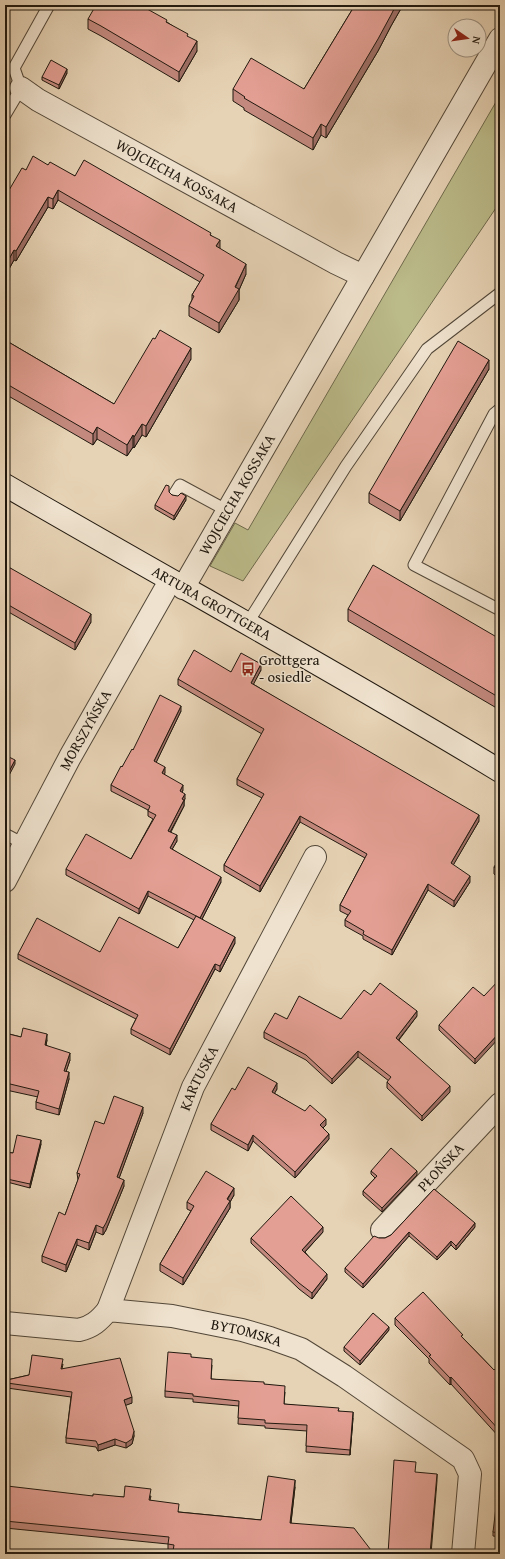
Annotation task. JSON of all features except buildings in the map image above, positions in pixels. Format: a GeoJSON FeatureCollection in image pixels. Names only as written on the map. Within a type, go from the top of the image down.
{"type":"FeatureCollection","features":[{"type":"Feature","properties":{"kind":"street","name":"WOJCIECHA KOSSAKA"},"geometry":{"type":"LineString","coordinates":[[177,584],[228,511],[500,40]]}},
{"type":"Feature","properties":{"kind":"street","name":"WOJCIECHA KOSSAKA"},"geometry":{"type":"LineString","coordinates":[[21,88],[38,100],[336,263],[363,276]]}},
{"type":"Feature","properties":{"kind":"street","name":"ARTURA GROTTGERA"},"geometry":{"type":"LineString","coordinates":[[5,485],[340,676],[500,772]]}},
{"type":"Feature","properties":{"kind":"street","name":"MORSZYŃSKA"},"geometry":{"type":"LineString","coordinates":[[5,881],[73,750],[177,584]]}},
{"type":"Feature","properties":{"kind":"street","name":"KARTUSKA"},"geometry":{"type":"LineString","coordinates":[[108,1310],[193,1087],[315,857]]}},
{"type":"Feature","properties":{"kind":"street","name":"PŁOŃSKA"},"geometry":{"type":"LineString","coordinates":[[382,1230],[500,1104]]}},
{"type":"Feature","properties":{"kind":"street"},"geometry":{"type":"LineString","coordinates":[[5,1323],[79,1330],[89,1328],[100,1320],[108,1310]]}},
{"type":"Feature","properties":{"kind":"street","name":"BYTOMSKA"},"geometry":{"type":"LineString","coordinates":[[108,1310],[180,1317],[242,1330],[301,1349],[344,1376],[463,1459],[470,1474],[463,1554]]}},
{"type":"Feature","properties":{"kind":"lane"},"geometry":{"type":"LineString","coordinates":[[5,115],[21,88],[14,68],[49,5]]}},
{"type":"Feature","properties":{"kind":"lane"},"geometry":{"type":"LineString","coordinates":[[247,624],[346,466],[427,349],[500,293]]}},
{"type":"Feature","properties":{"kind":"lane"},"geometry":{"type":"LineString","coordinates":[[500,409],[494,414],[414,565],[500,610]]}},
{"type":"Feature","properties":{"kind":"lane"},"geometry":{"type":"LineString","coordinates":[[175,494],[180,485],[228,511]]}},
{"type":"Feature","properties":{"kind":"lane"},"geometry":{"type":"LineString","coordinates":[[5,834],[24,844]]}},
{"type":"Feature","properties":{"kind":"shaded area"},"geometry":{"type":"Polygon","coordinates":[[[500,95],[500,202],[243,581],[210,566],[235,523],[248,530],[500,95]]]}},
{"type":"Feature","properties":{"kind":"place","name":"Grottgera - osiedle"},"geometry":{"type":"Point","coordinates":[248,669]}}]}
